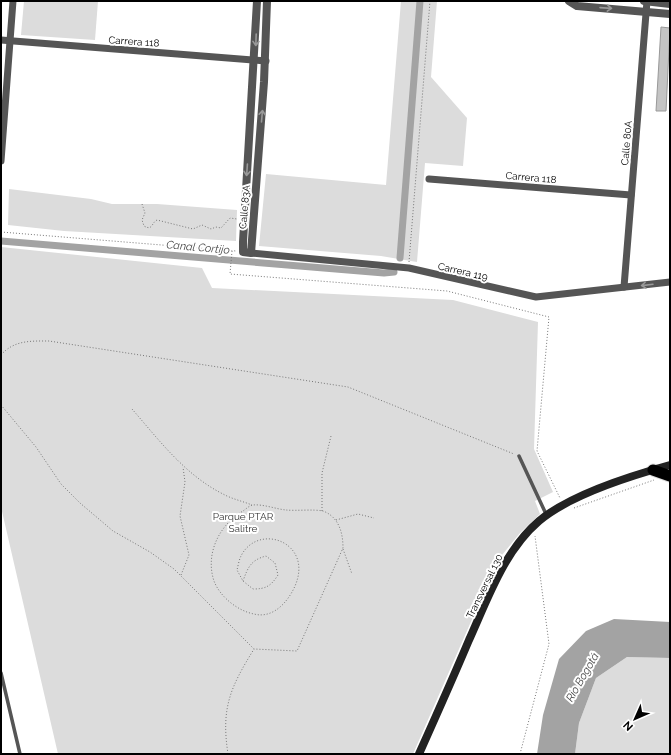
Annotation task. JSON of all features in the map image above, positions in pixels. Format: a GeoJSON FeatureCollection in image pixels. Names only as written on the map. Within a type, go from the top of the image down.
{"type":"FeatureCollection","features":[{"type":"Feature","properties":{"kind":"highway"},"geometry":{"type":"LineString","coordinates":[[654,475],[670,476]]}},
{"type":"Feature","properties":{"kind":"main road","name":"Transversal 130"},"geometry":{"type":"LineString","coordinates":[[420,754],[494,584],[518,543],[528,531],[563,504],[654,475],[670,466]]}},
{"type":"Feature","properties":{"kind":"street"},"geometry":{"type":"LineString","coordinates":[[1,161],[13,1]]}},
{"type":"Feature","properties":{"kind":"street","name":"Calle 83A"},"geometry":{"type":"LineString","coordinates":[[257,1],[255,60],[243,252],[251,253],[266,61],[267,1]]}},
{"type":"Feature","properties":{"kind":"street"},"geometry":{"type":"LineString","coordinates":[[569,1],[577,6],[670,14]]}},
{"type":"Feature","properties":{"kind":"street"},"geometry":{"type":"LineString","coordinates":[[646,1],[670,4]]}},
{"type":"Feature","properties":{"kind":"street","name":"Calle 80A"},"geometry":{"type":"LineString","coordinates":[[624,287],[646,1]]}},
{"type":"Feature","properties":{"kind":"street","name":"Carrera 118"},"geometry":{"type":"LineString","coordinates":[[1,40],[266,61]]}},
{"type":"Feature","properties":{"kind":"street","name":"Carrera 118"},"geometry":{"type":"LineString","coordinates":[[429,179],[631,195]]}},
{"type":"Feature","properties":{"kind":"street","name":"Carrera 119"},"geometry":{"type":"LineString","coordinates":[[251,253],[409,268],[536,297],[670,282]]}},
{"type":"Feature","properties":{"kind":"lane"},"geometry":{"type":"LineString","coordinates":[[519,456],[547,515]]}},
{"type":"Feature","properties":{"kind":"lane"},"geometry":{"type":"LineString","coordinates":[[1,673],[20,754]]}},
{"type":"Feature","properties":{"kind":"path"},"geometry":{"type":"LineString","coordinates":[[409,268],[430,1]]}},
{"type":"Feature","properties":{"kind":"path"},"geometry":{"type":"LineString","coordinates":[[142,204],[145,213],[142,220],[144,226],[148,228],[151,228],[157,220],[193,229],[202,225],[210,229],[216,226],[222,228],[232,218],[244,220]]}},
{"type":"Feature","properties":{"kind":"path"},"geometry":{"type":"LineString","coordinates":[[1,232],[232,251],[230,274],[447,291],[549,317],[537,451],[563,504]]}},
{"type":"Feature","properties":{"kind":"path"},"geometry":{"type":"LineString","coordinates":[[1,355],[10,346],[25,341],[49,340],[348,387],[519,456]]}},
{"type":"Feature","properties":{"kind":"path"},"geometry":{"type":"LineString","coordinates":[[1,405],[36,447],[60,484],[113,531],[150,552],[181,575],[254,649],[297,651],[343,548]]}},
{"type":"Feature","properties":{"kind":"path"},"geometry":{"type":"LineString","coordinates":[[132,409],[183,466],[202,481],[224,494],[252,505],[287,510],[322,511],[336,520],[343,533],[343,548],[352,574]]}},
{"type":"Feature","properties":{"kind":"path"},"geometry":{"type":"LineString","coordinates":[[322,511],[322,473],[331,436]]}},
{"type":"Feature","properties":{"kind":"path"},"geometry":{"type":"LineString","coordinates":[[181,575],[189,555],[180,516],[185,482],[183,466]]}},
{"type":"Feature","properties":{"kind":"path"},"geometry":{"type":"LineString","coordinates":[[573,508],[654,475]]}},
{"type":"Feature","properties":{"kind":"path"},"geometry":{"type":"LineString","coordinates":[[244,581],[248,566],[255,559],[266,556],[275,563],[278,575],[273,584],[264,589],[253,589],[244,581],[237,570],[241,555],[252,544],[264,539],[279,539],[292,550],[300,564],[299,576],[293,590],[283,603],[274,612],[261,616],[246,613],[228,600],[217,589],[212,575],[211,560],[215,542],[224,526],[235,515],[252,505]]}},
{"type":"Feature","properties":{"kind":"path"},"geometry":{"type":"LineString","coordinates":[[336,520],[358,514],[374,518]]}},
{"type":"Feature","properties":{"kind":"path"},"geometry":{"type":"LineString","coordinates":[[520,754],[549,644],[535,536],[531,540]]}},
{"type":"Feature","properties":{"kind":"path"},"geometry":{"type":"LineString","coordinates":[[228,754],[224,718],[229,696],[236,678],[254,649]]}},
{"type":"Feature","properties":{"kind":"green space"},"geometry":{"type":"Polygon","coordinates":[[[24,1],[98,1],[95,40],[21,35],[24,1]]]}},
{"type":"Feature","properties":{"kind":"green space"},"geometry":{"type":"Polygon","coordinates":[[[401,1],[437,1],[431,77],[467,118],[463,166],[425,163],[417,262],[381,256],[259,246],[266,174],[386,185],[401,1]]]}},
{"type":"Feature","properties":{"kind":"green space"},"geometry":{"type":"Polygon","coordinates":[[[9,189],[91,199],[112,204],[157,204],[237,210],[236,241],[64,231],[8,225],[9,189]]]}},
{"type":"Feature","properties":{"kind":"green space","name":"Parque PTAR Salitre"},"geometry":{"type":"Polygon","coordinates":[[[1,247],[202,268],[212,288],[453,300],[538,322],[534,449],[553,492],[535,501],[540,514],[520,533],[498,560],[413,754],[58,754],[1,507],[1,247]]]}},
{"type":"Feature","properties":{"kind":"green space"},"geometry":{"type":"Polygon","coordinates":[[[627,657],[670,658],[670,754],[575,754],[579,723],[596,678],[627,657]]]}},
{"type":"Feature","properties":{"kind":"water","name":"Río Bogotá"},"geometry":{"type":"Polygon","coordinates":[[[614,619],[670,622],[670,658],[627,657],[596,678],[579,723],[575,754],[537,754],[543,715],[559,659],[586,631],[614,619]]]}},
{"type":"Feature","properties":{"kind":"building"},"geometry":{"type":"Polygon","coordinates":[[[661,27],[670,28],[666,111],[656,111],[661,27]]]}},
{"type":"Feature","properties":{"kind":"waterway","name":"Canal Cortijo"},"geometry":{"type":"LineString","coordinates":[[400,258],[420,1]]}},
{"type":"Feature","properties":{"kind":"waterway","name":"Canal Cortijo"},"geometry":{"type":"LineString","coordinates":[[1,241],[384,273],[394,272]]}}]}
